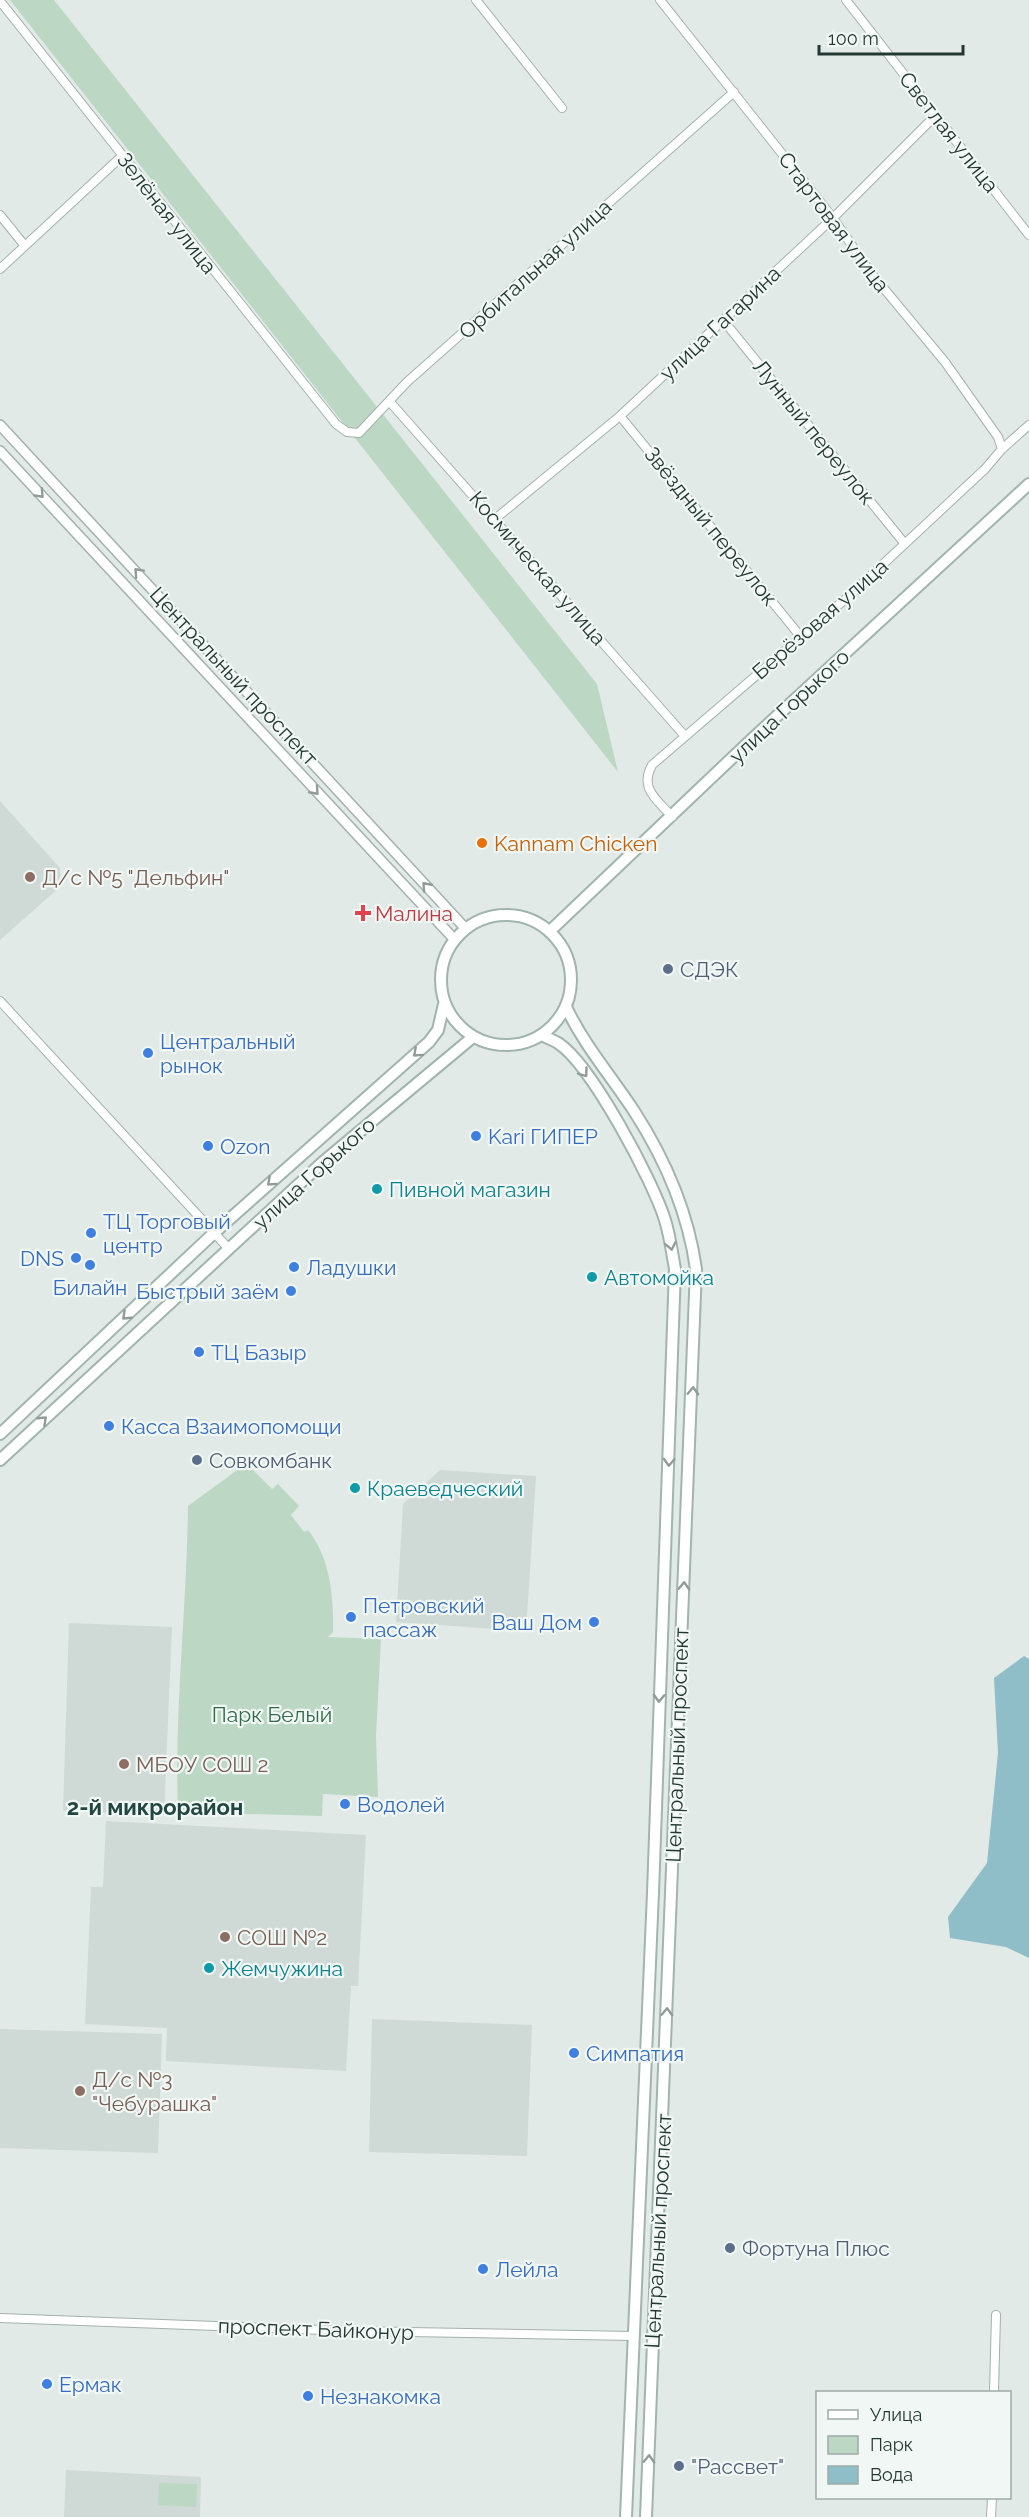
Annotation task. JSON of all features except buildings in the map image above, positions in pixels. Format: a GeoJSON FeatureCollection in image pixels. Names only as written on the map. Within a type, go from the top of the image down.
{"type":"FeatureCollection","features":[{"type":"Feature","properties":{"kind":"main road","name":"улица Горького"},"geometry":{"type":"LineString","coordinates":[[551,930],[1029,483]]}},
{"type":"Feature","properties":{"kind":"main road"},"geometry":{"type":"LineString","coordinates":[[514,915],[531,919],[551,930],[566,953],[571,968],[571,988],[566,1006],[556,1023],[542,1035],[512,1045],[496,1044],[473,1037],[455,1021],[444,1004],[441,972],[446,955],[455,940],[466,929],[489,918],[514,915]]}},
{"type":"Feature","properties":{"kind":"main road","name":"улица Горького"},"geometry":{"type":"LineString","coordinates":[[0,1434],[215,1232],[429,1042],[438,1030],[444,1004]]}},
{"type":"Feature","properties":{"kind":"main road","name":"Центральный проспект"},"geometry":{"type":"LineString","coordinates":[[566,1006],[576,1028],[650,1139],[684,1212],[692,1238],[696,1269],[646,2517]]}},
{"type":"Feature","properties":{"kind":"main road","name":"Центральный проспект"},"geometry":{"type":"LineString","coordinates":[[542,1035],[565,1049],[605,1102],[639,1159],[664,1218],[675,1269],[653,1893],[626,2517]]}},
{"type":"Feature","properties":{"kind":"main road","name":"улица Горького"},"geometry":{"type":"LineString","coordinates":[[0,1460],[323,1162],[473,1037]]}},
{"type":"Feature","properties":{"kind":"main road"},"geometry":{"type":"LineString","coordinates":[[664,1218],[684,1212]]}},
{"type":"Feature","properties":{"kind":"main road"},"geometry":{"type":"LineString","coordinates":[[660,1669],[680,1671]]}},
{"type":"Feature","properties":{"kind":"main road"},"geometry":{"type":"LineString","coordinates":[[633,2336],[653,2338]]}},
{"type":"Feature","properties":{"kind":"street"},"geometry":{"type":"LineString","coordinates":[[476,0],[562,108]]}},
{"type":"Feature","properties":{"kind":"street","name":"Стартовая улица"},"geometry":{"type":"LineString","coordinates":[[660,0],[832,218],[871,273],[945,362],[998,437],[1002,449]]}},
{"type":"Feature","properties":{"kind":"street","name":"Светлая улица"},"geometry":{"type":"LineString","coordinates":[[846,0],[1029,235]]}},
{"type":"Feature","properties":{"kind":"street","name":"Зелёная улица"},"geometry":{"type":"LineString","coordinates":[[0,1],[336,424]]}},
{"type":"Feature","properties":{"kind":"street","name":"Орбитальная улица"},"geometry":{"type":"LineString","coordinates":[[336,424],[346,432],[359,433],[407,382],[734,92]]}},
{"type":"Feature","properties":{"kind":"street","name":"улица Гагарина"},"geometry":{"type":"LineString","coordinates":[[495,519],[620,416],[832,218],[936,115]]}},
{"type":"Feature","properties":{"kind":"street"},"geometry":{"type":"LineString","coordinates":[[0,269],[122,156]]}},
{"type":"Feature","properties":{"kind":"street"},"geometry":{"type":"LineString","coordinates":[[0,215],[25,246]]}},
{"type":"Feature","properties":{"kind":"street","name":"Лунный переулок"},"geometry":{"type":"LineString","coordinates":[[723,320],[905,544]]}},
{"type":"Feature","properties":{"kind":"street","name":"Космическая улица"},"geometry":{"type":"LineString","coordinates":[[390,402],[684,735]]}},
{"type":"Feature","properties":{"kind":"street","name":"Звёздный переулок"},"geometry":{"type":"LineString","coordinates":[[620,416],[801,637]]}},
{"type":"Feature","properties":{"kind":"street","name":"Центральный проспект"},"geometry":{"type":"LineString","coordinates":[[0,425],[466,929]]}},
{"type":"Feature","properties":{"kind":"street","name":"Берёзовая улица"},"geometry":{"type":"LineString","coordinates":[[672,817],[647,787],[646,777],[652,765],[905,544],[1029,425]]}},
{"type":"Feature","properties":{"kind":"street","name":"Центральный проспект"},"geometry":{"type":"LineString","coordinates":[[0,451],[455,940]]}},
{"type":"Feature","properties":{"kind":"street"},"geometry":{"type":"LineString","coordinates":[[0,1001],[229,1249]]}},
{"type":"Feature","properties":{"kind":"street"},"geometry":{"type":"LineString","coordinates":[[994,2391],[996,2315]]}},
{"type":"Feature","properties":{"kind":"street","name":"проспект Байконур"},"geometry":{"type":"LineString","coordinates":[[0,2318],[352,2331],[633,2336]]}},
{"type":"Feature","properties":{"kind":"street"},"geometry":{"type":"LineString","coordinates":[[991,2517],[992,2499]]}},
{"type":"Feature","properties":{"kind":"shaded area","name":"Д/c №5 \"Дельфин\""},"geometry":{"type":"Polygon","coordinates":[[[0,801],[60,868],[61,886],[0,940],[0,801]]]}},
{"type":"Feature","properties":{"kind":"shaded area"},"geometry":{"type":"Polygon","coordinates":[[[440,1470],[536,1476],[526,1631],[396,1622],[403,1504],[440,1470]]]}},
{"type":"Feature","properties":{"kind":"shaded area"},"geometry":{"type":"Polygon","coordinates":[[[69,1623],[172,1627],[164,1815],[63,1811],[69,1623]]]}},
{"type":"Feature","properties":{"kind":"shaded area","name":"СОШ №2"},"geometry":{"type":"Polygon","coordinates":[[[106,1821],[366,1835],[358,1986],[351,1986],[346,2071],[166,2061],[167,2028],[85,2024],[91,1887],[103,1887],[106,1821]]]}},
{"type":"Feature","properties":{"kind":"shaded area"},"geometry":{"type":"Polygon","coordinates":[[[372,2019],[532,2025],[527,2156],[369,2152],[372,2019]]]}},
{"type":"Feature","properties":{"kind":"shaded area","name":"Д/c №3 \"Чебурашка\""},"geometry":{"type":"Polygon","coordinates":[[[0,2029],[162,2034],[158,2153],[0,2148],[0,2029]]]}},
{"type":"Feature","properties":{"kind":"shaded area"},"geometry":{"type":"Polygon","coordinates":[[[66,2470],[201,2477],[200,2517],[64,2517],[66,2470]]]}},
{"type":"Feature","properties":{"kind":"green space"},"geometry":{"type":"Polygon","coordinates":[[[10,0],[54,0],[597,684],[618,772],[10,0]]]}},
{"type":"Feature","properties":{"kind":"green space","name":"Парк Белый"},"geometry":{"type":"Polygon","coordinates":[[[244,1465],[249,1466],[272,1489],[278,1484],[299,1506],[291,1515],[304,1532],[308,1530],[315,1541],[329,1578],[333,1605],[333,1632],[328,1637],[381,1639],[376,1736],[378,1797],[323,1794],[322,1816],[178,1812],[179,1697],[188,1506],[244,1465]]]}},
{"type":"Feature","properties":{"kind":"green space"},"geometry":{"type":"Polygon","coordinates":[[[159,2483],[197,2484],[196,2507],[158,2505],[159,2483]]]}},
{"type":"Feature","properties":{"kind":"water"},"geometry":{"type":"Polygon","coordinates":[[[1024,1656],[1029,1659],[1029,1958],[1006,1947],[950,1938],[948,1917],[987,1863],[998,1753],[994,1678],[1024,1656]]]}},
{"type":"Feature","properties":{"kind":"place","name":"Kannam Chicken"},"geometry":{"type":"Point","coordinates":[482,843]}},
{"type":"Feature","properties":{"kind":"place","name":"Д/c №5 \"Дельфин\""},"geometry":{"type":"Point","coordinates":[30,877]}},
{"type":"Feature","properties":{"kind":"place","name":"Малина"},"geometry":{"type":"Point","coordinates":[363,913]}},
{"type":"Feature","properties":{"kind":"place","name":"СДЭК"},"geometry":{"type":"Point","coordinates":[668,969]}},
{"type":"Feature","properties":{"kind":"place","name":"Центральный рынок"},"geometry":{"type":"Point","coordinates":[148,1053]}},
{"type":"Feature","properties":{"kind":"place","name":"Kari ГИПЕР"},"geometry":{"type":"Point","coordinates":[476,1136]}},
{"type":"Feature","properties":{"kind":"place","name":"Ozon"},"geometry":{"type":"Point","coordinates":[208,1146]}},
{"type":"Feature","properties":{"kind":"place","name":"Пивной магазин"},"geometry":{"type":"Point","coordinates":[377,1189]}},
{"type":"Feature","properties":{"kind":"place","name":"ТЦ Торговый центр"},"geometry":{"type":"Point","coordinates":[91,1233]}},
{"type":"Feature","properties":{"kind":"place","name":"DNS"},"geometry":{"type":"Point","coordinates":[76,1258]}},
{"type":"Feature","properties":{"kind":"place","name":"Билайн"},"geometry":{"type":"Point","coordinates":[90,1265]}},
{"type":"Feature","properties":{"kind":"place","name":"Ладушки"},"geometry":{"type":"Point","coordinates":[294,1267]}},
{"type":"Feature","properties":{"kind":"place","name":"Автомойка"},"geometry":{"type":"Point","coordinates":[592,1277]}},
{"type":"Feature","properties":{"kind":"place","name":"Быстрый заём"},"geometry":{"type":"Point","coordinates":[291,1291]}},
{"type":"Feature","properties":{"kind":"place","name":"ТЦ Базыр"},"geometry":{"type":"Point","coordinates":[199,1352]}},
{"type":"Feature","properties":{"kind":"place","name":"Касса Взаимопомощи"},"geometry":{"type":"Point","coordinates":[109,1426]}},
{"type":"Feature","properties":{"kind":"place","name":"Совкомбанк"},"geometry":{"type":"Point","coordinates":[197,1460]}},
{"type":"Feature","properties":{"kind":"place","name":"Краеведческий"},"geometry":{"type":"Point","coordinates":[355,1488]}},
{"type":"Feature","properties":{"kind":"place","name":"Петровский пассаж"},"geometry":{"type":"Point","coordinates":[351,1617]}},
{"type":"Feature","properties":{"kind":"place","name":"Ваш Дом"},"geometry":{"type":"Point","coordinates":[594,1622]}},
{"type":"Feature","properties":{"kind":"place","name":"МБОУ СОШ 2"},"geometry":{"type":"Point","coordinates":[124,1764]}},
{"type":"Feature","properties":{"kind":"place","name":"Водолей"},"geometry":{"type":"Point","coordinates":[345,1804]}},
{"type":"Feature","properties":{"kind":"place","name":"СОШ №2"},"geometry":{"type":"Point","coordinates":[225,1937]}},
{"type":"Feature","properties":{"kind":"place","name":"Жемчужина"},"geometry":{"type":"Point","coordinates":[209,1968]}},
{"type":"Feature","properties":{"kind":"place","name":"Симпатия"},"geometry":{"type":"Point","coordinates":[574,2053]}},
{"type":"Feature","properties":{"kind":"place","name":"Д/c №3 \"Чебурашка\""},"geometry":{"type":"Point","coordinates":[80,2091]}},
{"type":"Feature","properties":{"kind":"place","name":"Фортуна Плюс"},"geometry":{"type":"Point","coordinates":[730,2248]}},
{"type":"Feature","properties":{"kind":"place","name":"Лейла"},"geometry":{"type":"Point","coordinates":[483,2269]}},
{"type":"Feature","properties":{"kind":"place","name":"Ермак"},"geometry":{"type":"Point","coordinates":[47,2384]}},
{"type":"Feature","properties":{"kind":"place","name":"Незнакомка"},"geometry":{"type":"Point","coordinates":[308,2396]}},
{"type":"Feature","properties":{"kind":"place","name":"\"Рассвет\""},"geometry":{"type":"Point","coordinates":[679,2466]}},
{"type":"Feature","properties":{"kind":"district","name":"2-й микрорайон"},"geometry":{"type":"Point","coordinates":[155,1807]}}]}
